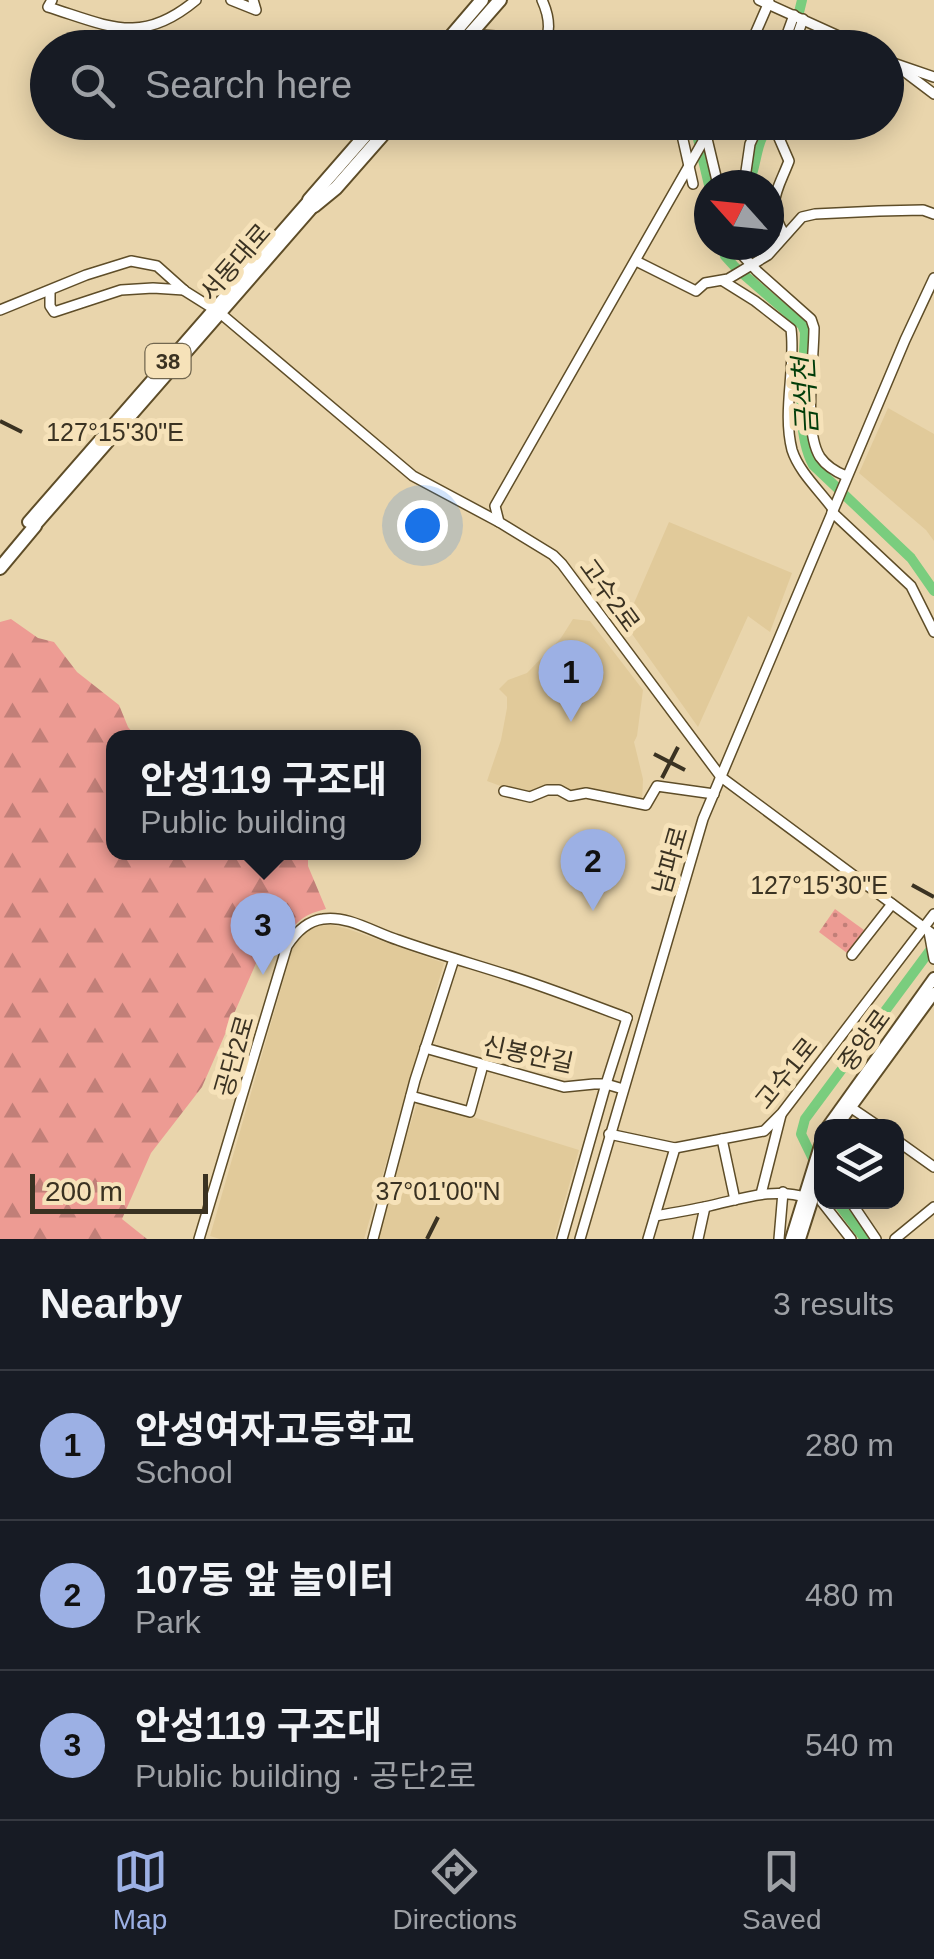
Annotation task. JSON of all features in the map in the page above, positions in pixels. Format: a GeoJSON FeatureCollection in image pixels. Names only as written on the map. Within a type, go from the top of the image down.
{"type":"FeatureCollection","features":[{"type":"Feature","properties":{"kind":"highway"},"geometry":{"type":"LineString","coordinates":[[449,30],[474,0]]}},
{"type":"Feature","properties":{"kind":"highway"},"geometry":{"type":"LineString","coordinates":[[456,30],[482,0]]}},
{"type":"Feature","properties":{"kind":"highway"},"geometry":{"type":"LineString","coordinates":[[465,30],[491,0]]}},
{"type":"Feature","properties":{"kind":"highway"},"geometry":{"type":"LineString","coordinates":[[474,30],[500,0]]}},
{"type":"Feature","properties":{"kind":"highway"},"geometry":{"type":"LineString","coordinates":[[312,203],[320,184],[358,140]]}},
{"type":"Feature","properties":{"kind":"highway","name":"서동대로"},"geometry":{"type":"LineString","coordinates":[[312,203],[370,140]]}},
{"type":"Feature","properties":{"kind":"highway"},"geometry":{"type":"LineString","coordinates":[[312,203],[336,188],[378,140]]}},
{"type":"Feature","properties":{"kind":"highway","name":"서동대로"},"geometry":{"type":"LineString","coordinates":[[0,555],[32,524]]}},
{"type":"Feature","properties":{"kind":"highway","name":"서동대로"},"geometry":{"type":"LineString","coordinates":[[0,568],[32,524]]}},
{"type":"Feature","properties":{"kind":"main road","name":"서동대로"},"geometry":{"type":"LineString","coordinates":[[32,524],[312,203]]}},
{"type":"Feature","properties":{"kind":"main road","name":"중앙로"},"geometry":{"type":"LineString","coordinates":[[833,1119],[934,978]]}},
{"type":"Feature","properties":{"kind":"main road","name":"중앙로"},"geometry":{"type":"LineString","coordinates":[[842,1119],[934,992]]}},
{"type":"Feature","properties":{"kind":"main road"},"geometry":{"type":"LineString","coordinates":[[800,1239],[814,1198],[808,1178],[814,1160]]}},
{"type":"Feature","properties":{"kind":"main road"},"geometry":{"type":"LineString","coordinates":[[790,1239],[814,1198]]}},
{"type":"Feature","properties":{"kind":"street"},"geometry":{"type":"LineString","coordinates":[[39,0],[116,28],[137,29],[178,15],[196,0]]}},
{"type":"Feature","properties":{"kind":"street"},"geometry":{"type":"LineString","coordinates":[[231,0],[256,10],[252,0]]}},
{"type":"Feature","properties":{"kind":"street"},"geometry":{"type":"LineString","coordinates":[[542,0],[549,30]]}},
{"type":"Feature","properties":{"kind":"street"},"geometry":{"type":"LineString","coordinates":[[756,30],[766,1],[827,30]]}},
{"type":"Feature","properties":{"kind":"street"},"geometry":{"type":"LineString","coordinates":[[792,30],[799,17]]}},
{"type":"Feature","properties":{"kind":"street"},"geometry":{"type":"LineString","coordinates":[[796,30],[799,17]]}},
{"type":"Feature","properties":{"kind":"street"},"geometry":{"type":"LineString","coordinates":[[904,66],[934,78]]}},
{"type":"Feature","properties":{"kind":"street"},"geometry":{"type":"LineString","coordinates":[[904,72],[934,94]]}},
{"type":"Feature","properties":{"kind":"street"},"geometry":{"type":"LineString","coordinates":[[684,140],[693,184]]}},
{"type":"Feature","properties":{"kind":"street"},"geometry":{"type":"LineString","coordinates":[[499,522],[495,506],[704,140]]}},
{"type":"Feature","properties":{"kind":"street"},"geometry":{"type":"LineString","coordinates":[[707,140],[714,170]]}},
{"type":"Feature","properties":{"kind":"street"},"geometry":{"type":"LineString","coordinates":[[746,170],[752,140]]}},
{"type":"Feature","properties":{"kind":"street"},"geometry":{"type":"LineString","coordinates":[[779,140],[789,162],[773,202],[777,222],[785,235]]}},
{"type":"Feature","properties":{"kind":"street"},"geometry":{"type":"LineString","coordinates":[[636,261],[696,291],[704,284],[725,280],[768,255],[802,218],[815,214],[924,210],[934,214]]}},
{"type":"Feature","properties":{"kind":"street"},"geometry":{"type":"LineString","coordinates":[[746,260],[811,319],[812,436],[818,454],[845,480],[934,278]]}},
{"type":"Feature","properties":{"kind":"street","name":"고수2로"},"geometry":{"type":"LineString","coordinates":[[0,310],[131,261],[157,266],[217,311],[413,476],[553,554],[722,777],[930,932]]}},
{"type":"Feature","properties":{"kind":"street"},"geometry":{"type":"LineString","coordinates":[[725,280],[791,329],[792,451],[833,509],[912,586],[934,632]]}},
{"type":"Feature","properties":{"kind":"street"},"geometry":{"type":"LineString","coordinates":[[50,290],[54,312],[121,290],[185,290]]}},
{"type":"Feature","properties":{"kind":"street","name":"남파로"},"geometry":{"type":"LineString","coordinates":[[580,1239],[703,818],[845,480]]}},
{"type":"Feature","properties":{"kind":"street"},"geometry":{"type":"LineString","coordinates":[[504,791],[530,797],[546,790],[559,790],[570,796],[586,793],[646,805],[657,786],[714,794]]}},
{"type":"Feature","properties":{"kind":"street"},"geometry":{"type":"LineString","coordinates":[[852,954],[892,904]]}},
{"type":"Feature","properties":{"kind":"street","name":"고수1로"},"geometry":{"type":"LineString","coordinates":[[610,1134],[675,1148],[764,1131],[930,932],[934,914]]}},
{"type":"Feature","properties":{"kind":"street","name":"공단2로"},"geometry":{"type":"LineString","coordinates":[[198,1239],[288,946],[295,934],[320,919],[355,924],[627,1018]]}},
{"type":"Feature","properties":{"kind":"street"},"geometry":{"type":"LineString","coordinates":[[930,932],[934,959]]}},
{"type":"Feature","properties":{"kind":"street"},"geometry":{"type":"LineString","coordinates":[[373,1239],[425,1048],[454,959]]}},
{"type":"Feature","properties":{"kind":"street"},"geometry":{"type":"LineString","coordinates":[[562,1239],[627,1018],[646,1013]]}},
{"type":"Feature","properties":{"kind":"street","name":"신봉안길"},"geometry":{"type":"LineString","coordinates":[[425,1048],[564,1088],[606,1084],[622,1090]]}},
{"type":"Feature","properties":{"kind":"street"},"geometry":{"type":"LineString","coordinates":[[412,1096],[470,1112],[483,1065]]}},
{"type":"Feature","properties":{"kind":"street","name":"중앙로"},"geometry":{"type":"LineString","coordinates":[[850,1107],[868,1119]]}},
{"type":"Feature","properties":{"kind":"street"},"geometry":{"type":"LineString","coordinates":[[761,1194],[782,1113]]}},
{"type":"Feature","properties":{"kind":"street"},"geometry":{"type":"LineString","coordinates":[[722,1139],[736,1200]]}},
{"type":"Feature","properties":{"kind":"street"},"geometry":{"type":"LineString","coordinates":[[904,1145],[934,1166]]}},
{"type":"Feature","properties":{"kind":"street"},"geometry":{"type":"LineString","coordinates":[[648,1239],[675,1148]]}},
{"type":"Feature","properties":{"kind":"street"},"geometry":{"type":"LineString","coordinates":[[780,1239],[784,1192]]}},
{"type":"Feature","properties":{"kind":"street"},"geometry":{"type":"LineString","coordinates":[[655,1216],[761,1194],[784,1192],[814,1198]]}},
{"type":"Feature","properties":{"kind":"street"},"geometry":{"type":"LineString","coordinates":[[698,1239],[706,1207]]}},
{"type":"Feature","properties":{"kind":"street"},"geometry":{"type":"LineString","coordinates":[[894,1239],[934,1207]]}},
{"type":"Feature","properties":{"kind":"street"},"geometry":{"type":"LineString","coordinates":[[824,1209],[850,1239]]}},
{"type":"Feature","properties":{"kind":"street"},"geometry":{"type":"LineString","coordinates":[[856,1209],[876,1239]]}},
{"type":"Feature","properties":{"kind":"shaded area"},"geometry":{"type":"Polygon","coordinates":[[[888,408],[934,434],[934,541],[859,473],[888,408]]]}},
{"type":"Feature","properties":{"kind":"shaded area"},"geometry":{"type":"Polygon","coordinates":[[[669,522],[792,573],[770,632],[748,616],[698,727],[625,624],[669,522]]]}},
{"type":"Feature","properties":{"kind":"shaded area"},"geometry":{"type":"Polygon","coordinates":[[[573,619],[590,621],[643,690],[634,742],[643,779],[642,803],[574,794],[559,786],[530,797],[487,781],[507,708],[507,697],[499,689],[508,680],[527,673],[561,638],[573,619]]]}},
{"type":"Feature","properties":{"kind":"shaded area"},"geometry":{"type":"Polygon","coordinates":[[[332,925],[444,963],[364,1239],[210,1236],[292,950],[301,935],[314,926],[332,925]]]}},
{"type":"Feature","properties":{"kind":"shaded area"},"geometry":{"type":"Polygon","coordinates":[[[418,1100],[579,1150],[554,1239],[374,1239],[418,1100]]]}},
{"type":"Feature","properties":{"kind":"green space"},"geometry":{"type":"Polygon","coordinates":[[[11,619],[38,638],[54,642],[77,672],[119,705],[130,730],[106,730],[106,860],[308,860],[326,909],[302,919],[285,937],[267,938],[202,1087],[151,1153],[122,1219],[147,1239],[0,1239],[0,622],[11,619]]]}},
{"type":"Feature","properties":{"kind":"green space"},"geometry":{"type":"Polygon","coordinates":[[[835,909],[864,930],[847,953],[819,932],[835,909]]]}},
{"type":"Feature","properties":{"kind":"waterway"},"geometry":{"type":"LineString","coordinates":[[795,30],[802,0]]}},
{"type":"Feature","properties":{"kind":"waterway","name":"금석천"},"geometry":{"type":"LineString","coordinates":[[698,140],[705,170]]}},
{"type":"Feature","properties":{"kind":"waterway"},"geometry":{"type":"LineString","coordinates":[[753,170],[761,140]]}},
{"type":"Feature","properties":{"kind":"waterway","name":"금석천"},"geometry":{"type":"LineString","coordinates":[[729,260],[802,325],[805,332],[802,418],[813,465],[911,558],[934,591]]}},
{"type":"Feature","properties":{"kind":"waterway","name":"금석천"},"geometry":{"type":"LineString","coordinates":[[814,1161],[801,1134],[805,1119],[934,945]]}},
{"type":"Feature","properties":{"kind":"waterway","name":"금석천"},"geometry":{"type":"LineString","coordinates":[[842,1209],[865,1239]]}},
{"type":"Feature","properties":{"kind":"place","name":"안성여자고등학교"},"geometry":{"type":"Point","coordinates":[571,722]}},
{"type":"Feature","properties":{"kind":"place","name":"107동 앞 놀이터"},"geometry":{"type":"Point","coordinates":[593,911]}},
{"type":"Feature","properties":{"kind":"place","name":"안성119 구조대"},"geometry":{"type":"Point","coordinates":[263,975]}}]}
